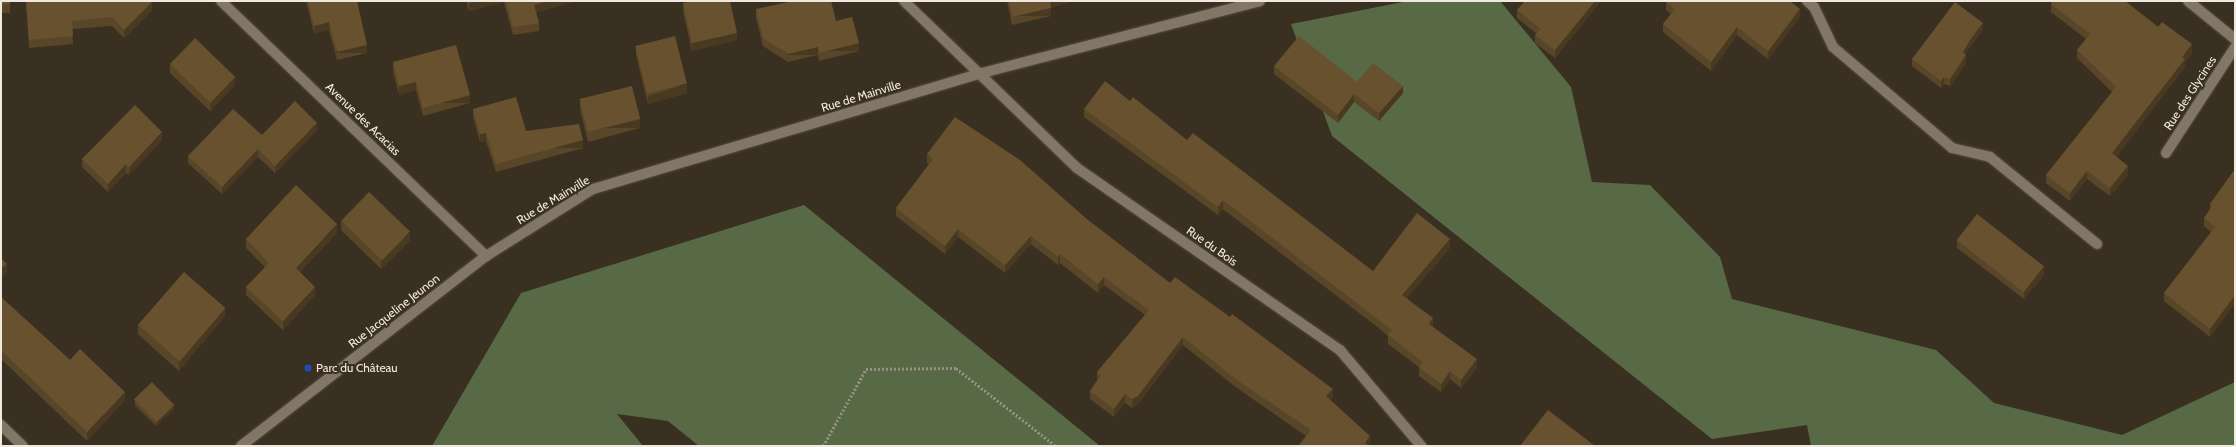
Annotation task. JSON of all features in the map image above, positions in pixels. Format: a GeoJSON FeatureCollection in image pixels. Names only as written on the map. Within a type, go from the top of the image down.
{"type":"FeatureCollection","features":[{"type":"Feature","properties":{"kind":"street","name":"Avenue des Acacias"},"geometry":{"type":"LineString","coordinates":[[221,1],[486,256]]}},
{"type":"Feature","properties":{"kind":"street","name":"Rue du Bois"},"geometry":{"type":"LineString","coordinates":[[904,1],[982,73],[1077,168],[1340,350],[1421,446]]}},
{"type":"Feature","properties":{"kind":"street","name":"Rue de Mainville"},"geometry":{"type":"LineString","coordinates":[[486,256],[593,189],[982,73],[1260,1]]}},
{"type":"Feature","properties":{"kind":"street"},"geometry":{"type":"LineString","coordinates":[[1807,1],[1814,7],[1833,47],[1952,148],[1990,157],[2097,244]]}},
{"type":"Feature","properties":{"kind":"street"},"geometry":{"type":"LineString","coordinates":[[2188,1],[2235,39]]}},
{"type":"Feature","properties":{"kind":"street","name":"Rue des Glycines"},"geometry":{"type":"LineString","coordinates":[[2166,153],[2235,47]]}},
{"type":"Feature","properties":{"kind":"street","name":"Rue Jacqueline Jeunon"},"geometry":{"type":"LineString","coordinates":[[241,446],[486,256]]}},
{"type":"Feature","properties":{"kind":"street"},"geometry":{"type":"LineString","coordinates":[[1,425],[23,446]]}},
{"type":"Feature","properties":{"kind":"path"},"geometry":{"type":"LineString","coordinates":[[823,446],[866,369],[956,368],[1056,446]]}},
{"type":"Feature","properties":{"kind":"green space"},"geometry":{"type":"Polygon","coordinates":[[[1408,1],[1500,1],[1571,87],[1592,182],[1650,185],[1720,257],[1732,299],[1936,350],[1994,403],[2122,435],[2235,382],[2235,446],[1811,446],[1807,425],[1712,439],[1332,136],[1291,24],[1408,1]]]}},
{"type":"Feature","properties":{"kind":"green space"},"geometry":{"type":"Polygon","coordinates":[[[804,205],[1100,446],[699,446],[668,421],[617,414],[643,446],[432,446],[521,293],[804,205]]]}},
{"type":"Feature","properties":{"kind":"building"},"geometry":{"type":"Polygon","coordinates":[[[1,1],[10,1],[10,4],[1,5],[1,1]]]}},
{"type":"Feature","properties":{"kind":"building"},"geometry":{"type":"Polygon","coordinates":[[[26,1],[152,2],[124,30],[112,17],[72,21],[73,36],[29,40],[26,1]]]}},
{"type":"Feature","properties":{"kind":"building"},"geometry":{"type":"Polygon","coordinates":[[[308,1],[357,1],[367,45],[337,52],[329,22],[314,26],[308,1]]]}},
{"type":"Feature","properties":{"kind":"building"},"geometry":{"type":"Polygon","coordinates":[[[506,1],[548,1],[534,5],[539,23],[513,27],[506,1]]]}},
{"type":"Feature","properties":{"kind":"building"},"geometry":{"type":"Polygon","coordinates":[[[692,1],[730,1],[737,33],[692,43],[683,3],[692,1]]]}},
{"type":"Feature","properties":{"kind":"building"},"geometry":{"type":"Polygon","coordinates":[[[793,1],[831,1],[836,21],[852,17],[859,43],[819,53],[818,47],[788,54],[763,38],[756,9],[793,1]]]}},
{"type":"Feature","properties":{"kind":"building"},"geometry":{"type":"Polygon","coordinates":[[[1009,1],[1050,1],[1051,8],[1012,17],[1009,1]]]}},
{"type":"Feature","properties":{"kind":"building"},"geometry":{"type":"Polygon","coordinates":[[[1525,1],[1595,1],[1555,50],[1535,35],[1541,29],[1517,10],[1525,1]]]}},
{"type":"Feature","properties":{"kind":"building"},"geometry":{"type":"Polygon","coordinates":[[[1790,1],[1800,9],[1768,51],[1737,27],[1711,62],[1663,24],[1675,9],[1666,2],[1790,1]]]}},
{"type":"Feature","properties":{"kind":"building"},"geometry":{"type":"Polygon","coordinates":[[[2053,1],[2125,1],[2158,27],[2162,22],[2192,44],[2182,57],[2185,59],[2112,153],[2128,166],[2110,188],[2087,171],[2070,193],[2046,175],[2116,87],[2077,50],[2090,34],[2051,4],[2053,1]]]}},
{"type":"Feature","properties":{"kind":"building"},"geometry":{"type":"Polygon","coordinates":[[[1955,2],[1983,23],[1970,40],[1963,52],[1966,55],[1950,79],[1944,77],[1941,81],[1912,59],[1955,2]]]}},
{"type":"Feature","properties":{"kind":"building"},"geometry":{"type":"Polygon","coordinates":[[[675,36],[687,84],[647,93],[635,46],[675,36]]]}},
{"type":"Feature","properties":{"kind":"building"},"geometry":{"type":"Polygon","coordinates":[[[1299,36],[1357,82],[1373,63],[1403,86],[1379,113],[1354,94],[1338,115],[1274,66],[1299,36]]]}},
{"type":"Feature","properties":{"kind":"building"},"geometry":{"type":"Polygon","coordinates":[[[195,38],[235,77],[210,103],[170,64],[195,38]]]}},
{"type":"Feature","properties":{"kind":"building"},"geometry":{"type":"Polygon","coordinates":[[[456,45],[470,95],[423,108],[416,82],[399,86],[393,62],[456,45]]]}},
{"type":"Feature","properties":{"kind":"building"},"geometry":{"type":"Polygon","coordinates":[[[1105,81],[1130,101],[1133,97],[1187,140],[1193,133],[1373,271],[1417,213],[1450,239],[1402,295],[1433,318],[1429,324],[1477,359],[1461,380],[1450,371],[1441,384],[1419,367],[1423,362],[1388,335],[1392,330],[1223,200],[1218,207],[1084,109],[1105,81]]]}},
{"type":"Feature","properties":{"kind":"building"},"geometry":{"type":"Polygon","coordinates":[[[632,86],[640,119],[588,132],[580,99],[632,86]]]}},
{"type":"Feature","properties":{"kind":"building"},"geometry":{"type":"Polygon","coordinates":[[[516,97],[526,131],[579,124],[583,140],[496,164],[486,133],[480,134],[473,109],[516,97]]]}},
{"type":"Feature","properties":{"kind":"building"},"geometry":{"type":"Polygon","coordinates":[[[295,101],[317,123],[275,166],[258,149],[222,187],[188,156],[233,109],[262,135],[295,101]]]}},
{"type":"Feature","properties":{"kind":"building"},"geometry":{"type":"Polygon","coordinates":[[[135,105],[162,132],[129,167],[126,164],[108,184],[82,159],[135,105]]]}},
{"type":"Feature","properties":{"kind":"building"},"geometry":{"type":"Polygon","coordinates":[[[955,117],[1020,160],[1088,220],[1170,283],[1175,277],[1230,317],[1232,314],[1333,389],[1326,396],[1370,436],[1365,443],[1369,446],[1298,446],[1311,430],[1237,380],[1183,337],[1138,396],[1132,399],[1125,394],[1114,409],[1090,391],[1101,375],[1097,372],[1149,310],[1104,277],[1098,284],[1060,254],[1058,257],[1031,236],[1005,265],[958,229],[945,246],[896,208],[933,159],[927,154],[955,117]]]}},
{"type":"Feature","properties":{"kind":"building"},"geometry":{"type":"Polygon","coordinates":[[[2235,169],[2235,295],[2210,329],[2164,293],[2215,227],[2204,218],[2212,206],[2210,204],[2235,169]]]}},
{"type":"Feature","properties":{"kind":"building"},"geometry":{"type":"Polygon","coordinates":[[[296,185],[337,224],[296,268],[315,287],[283,321],[246,287],[269,263],[246,239],[296,185]]]}},
{"type":"Feature","properties":{"kind":"building"},"geometry":{"type":"Polygon","coordinates":[[[369,192],[410,232],[382,260],[341,221],[369,192]]]}},
{"type":"Feature","properties":{"kind":"building"},"geometry":{"type":"Polygon","coordinates":[[[1977,214],[2044,266],[2024,292],[1957,240],[1977,214]]]}},
{"type":"Feature","properties":{"kind":"building"},"geometry":{"type":"Polygon","coordinates":[[[1,258],[7,264],[1,269],[1,258]]]}},
{"type":"Feature","properties":{"kind":"building"},"geometry":{"type":"Polygon","coordinates":[[[184,272],[226,308],[180,361],[138,325],[184,272]]]}},
{"type":"Feature","properties":{"kind":"building"},"geometry":{"type":"Polygon","coordinates":[[[1,297],[70,360],[80,349],[125,392],[87,432],[1,350],[1,297]]]}},
{"type":"Feature","properties":{"kind":"building"},"geometry":{"type":"Polygon","coordinates":[[[152,382],[174,405],[156,422],[134,399],[152,382]]]}},
{"type":"Feature","properties":{"kind":"building"},"geometry":{"type":"Polygon","coordinates":[[[1548,410],[1595,446],[1520,446],[1548,410]]]}},
{"type":"Feature","properties":{"kind":"place","name":"Parc du Château"},"geometry":{"type":"Point","coordinates":[308,368]}}]}
